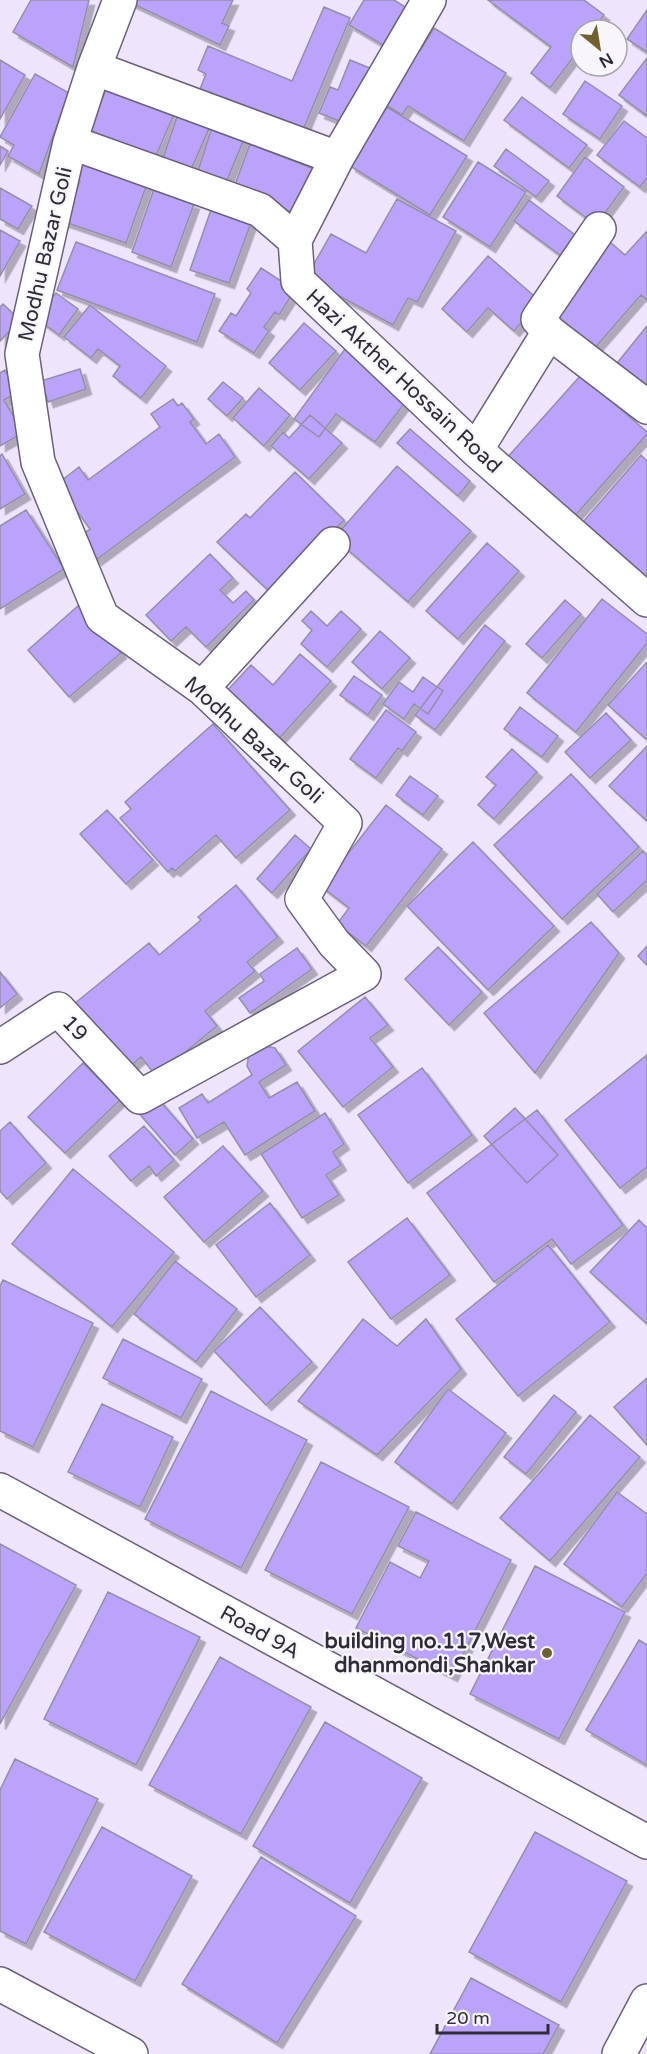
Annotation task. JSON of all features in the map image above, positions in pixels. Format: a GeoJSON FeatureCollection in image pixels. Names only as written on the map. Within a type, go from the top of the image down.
{"type":"FeatureCollection","features":[{"type":"Feature","properties":{"kind":"street","name":"Modhu Bazar Goli"},"geometry":{"type":"LineString","coordinates":[[120,0],[94,68],[70,142],[11,352],[38,462],[102,617],[202,688],[345,824],[302,898],[334,943],[364,974],[140,1097]]}},
{"type":"Feature","properties":{"kind":"street"},"geometry":{"type":"LineString","coordinates":[[70,142],[260,210],[295,240],[337,158],[429,0]]}},
{"type":"Feature","properties":{"kind":"street"},"geometry":{"type":"LineString","coordinates":[[94,68],[337,158]]}},
{"type":"Feature","properties":{"kind":"street"},"geometry":{"type":"LineString","coordinates":[[599,229],[538,319],[549,332],[647,407]]}},
{"type":"Feature","properties":{"kind":"street","name":"Hazi Akther Hossain Road"},"geometry":{"type":"LineString","coordinates":[[295,240],[298,281],[476,450],[647,600]]}},
{"type":"Feature","properties":{"kind":"street"},"geometry":{"type":"LineString","coordinates":[[476,450],[549,332]]}},
{"type":"Feature","properties":{"kind":"street"},"geometry":{"type":"LineString","coordinates":[[202,688],[333,544]]}},
{"type":"Feature","properties":{"kind":"street","name":"19"},"geometry":{"type":"LineString","coordinates":[[0,1047],[58,1009],[140,1097]]}},
{"type":"Feature","properties":{"kind":"street","name":"Road 9A"},"geometry":{"type":"LineString","coordinates":[[0,1490],[647,1842]]}},
{"type":"Feature","properties":{"kind":"street"},"geometry":{"type":"LineString","coordinates":[[0,1984],[131,2054]]}},
{"type":"Feature","properties":{"kind":"street"},"geometry":{"type":"LineString","coordinates":[[619,2054],[647,2001]]}},
{"type":"Feature","properties":{"kind":"building"},"geometry":{"type":"Polygon","coordinates":[[[31,0],[89,0],[73,67],[13,32],[31,0]]]}},
{"type":"Feature","properties":{"kind":"building"},"geometry":{"type":"Polygon","coordinates":[[[130,0],[233,0],[222,23],[229,26],[220,45],[129,2],[130,0]]]}},
{"type":"Feature","properties":{"kind":"building"},"geometry":{"type":"Polygon","coordinates":[[[364,0],[394,0],[415,13],[393,51],[349,25],[364,0]]]}},
{"type":"Feature","properties":{"kind":"building"},"geometry":{"type":"Polygon","coordinates":[[[488,0],[584,0],[604,15],[602,18],[569,18],[569,63],[550,88],[531,73],[551,47],[488,0]]]}},
{"type":"Feature","properties":{"kind":"building"},"geometry":{"type":"Polygon","coordinates":[[[324,7],[350,18],[300,137],[198,94],[206,74],[198,70],[208,46],[292,81],[324,7]]]}},
{"type":"Feature","properties":{"kind":"building"},"geometry":{"type":"Polygon","coordinates":[[[647,10],[647,52],[629,40],[629,36],[647,10]]]}},
{"type":"Feature","properties":{"kind":"building"},"geometry":{"type":"Polygon","coordinates":[[[434,28],[506,73],[464,141],[408,106],[402,115],[378,100],[412,46],[420,51],[434,28]]]}},
{"type":"Feature","properties":{"kind":"building"},"geometry":{"type":"Polygon","coordinates":[[[647,58],[647,116],[619,95],[647,58]]]}},
{"type":"Feature","properties":{"kind":"building"},"geometry":{"type":"Polygon","coordinates":[[[0,60],[25,75],[0,119],[0,60]]]}},
{"type":"Feature","properties":{"kind":"building"},"geometry":{"type":"Polygon","coordinates":[[[350,60],[372,69],[349,125],[319,113],[330,87],[338,90],[350,60]]]}},
{"type":"Feature","properties":{"kind":"building"},"geometry":{"type":"Polygon","coordinates":[[[35,74],[69,93],[39,174],[8,156],[14,145],[0,137],[35,74]]]}},
{"type":"Feature","properties":{"kind":"building"},"geometry":{"type":"Polygon","coordinates":[[[110,80],[177,107],[155,158],[89,130],[110,80]]]}},
{"type":"Feature","properties":{"kind":"building"},"geometry":{"type":"Polygon","coordinates":[[[585,81],[622,106],[600,139],[563,114],[585,81]]]}},
{"type":"Feature","properties":{"kind":"building"},"geometry":{"type":"Polygon","coordinates":[[[522,97],[587,145],[569,168],[504,120],[522,97]]]}},
{"type":"Feature","properties":{"kind":"building"},"geometry":{"type":"Polygon","coordinates":[[[387,107],[467,156],[430,215],[350,166],[387,107]]]}},
{"type":"Feature","properties":{"kind":"building"},"geometry":{"type":"Polygon","coordinates":[[[179,111],[210,126],[190,172],[162,161],[179,111]]]}},
{"type":"Feature","properties":{"kind":"building"},"geometry":{"type":"Polygon","coordinates":[[[624,121],[647,138],[647,178],[640,187],[597,155],[624,121]]]}},
{"type":"Feature","properties":{"kind":"building"},"geometry":{"type":"Polygon","coordinates":[[[213,124],[244,139],[225,185],[197,174],[213,124]]]}},
{"type":"Feature","properties":{"kind":"building"},"geometry":{"type":"Polygon","coordinates":[[[250,144],[314,169],[297,214],[233,190],[250,144]]]}},
{"type":"Feature","properties":{"kind":"building"},"geometry":{"type":"Polygon","coordinates":[[[0,146],[8,151],[0,165],[0,146]]]}},
{"type":"Feature","properties":{"kind":"building"},"geometry":{"type":"Polygon","coordinates":[[[506,149],[549,181],[536,197],[494,166],[506,149]]]}},
{"type":"Feature","properties":{"kind":"building"},"geometry":{"type":"Polygon","coordinates":[[[585,157],[624,187],[596,225],[557,196],[585,157]]]}},
{"type":"Feature","properties":{"kind":"building"},"geometry":{"type":"Polygon","coordinates":[[[84,158],[148,181],[126,243],[59,220],[73,199],[80,181],[76,180],[84,158]]]}},
{"type":"Feature","properties":{"kind":"building"},"geometry":{"type":"Polygon","coordinates":[[[478,162],[526,192],[490,247],[443,217],[478,162]]]}},
{"type":"Feature","properties":{"kind":"building"},"geometry":{"type":"Polygon","coordinates":[[[0,188],[32,206],[18,229],[0,219],[0,188]]]}},
{"type":"Feature","properties":{"kind":"building"},"geometry":{"type":"Polygon","coordinates":[[[154,189],[194,204],[171,267],[132,252],[154,189]]]}},
{"type":"Feature","properties":{"kind":"building"},"geometry":{"type":"Polygon","coordinates":[[[397,199],[456,231],[417,302],[408,298],[393,325],[306,278],[331,234],[366,253],[397,199]]]}},
{"type":"Feature","properties":{"kind":"building"},"geometry":{"type":"Polygon","coordinates":[[[529,200],[583,241],[568,261],[514,221],[529,200]]]}},
{"type":"Feature","properties":{"kind":"building"},"geometry":{"type":"Polygon","coordinates":[[[212,207],[252,220],[229,283],[190,270],[212,207]]]}},
{"type":"Feature","properties":{"kind":"building"},"geometry":{"type":"Polygon","coordinates":[[[0,230],[20,241],[0,276],[0,230]]]}},
{"type":"Feature","properties":{"kind":"building"},"geometry":{"type":"Polygon","coordinates":[[[647,231],[647,300],[641,295],[593,350],[550,311],[610,242],[625,255],[647,231]]]}},
{"type":"Feature","properties":{"kind":"building"},"geometry":{"type":"Polygon","coordinates":[[[76,242],[215,294],[197,342],[57,290],[76,242]]]}},
{"type":"Feature","properties":{"kind":"building"},"geometry":{"type":"Polygon","coordinates":[[[488,256],[540,301],[514,331],[488,308],[467,332],[442,309],[488,256]]]}},
{"type":"Feature","properties":{"kind":"building"},"geometry":{"type":"Polygon","coordinates":[[[261,268],[295,290],[279,315],[275,312],[264,327],[269,331],[254,353],[219,331],[231,313],[236,316],[251,293],[247,289],[261,268]]]}},
{"type":"Feature","properties":{"kind":"building"},"geometry":{"type":"Polygon","coordinates":[[[56,293],[78,309],[59,335],[36,318],[56,293]]]}},
{"type":"Feature","properties":{"kind":"building"},"geometry":{"type":"Polygon","coordinates":[[[3,304],[20,320],[0,341],[0,307],[3,304]]]}},
{"type":"Feature","properties":{"kind":"building"},"geometry":{"type":"Polygon","coordinates":[[[90,305],[166,366],[141,398],[113,376],[120,366],[98,349],[91,358],[64,337],[90,305]]]}},
{"type":"Feature","properties":{"kind":"building"},"geometry":{"type":"Polygon","coordinates":[[[304,323],[336,351],[300,390],[269,363],[304,323]]]}},
{"type":"Feature","properties":{"kind":"building"},"geometry":{"type":"Polygon","coordinates":[[[647,326],[647,393],[614,367],[647,326]]]}},
{"type":"Feature","properties":{"kind":"building"},"geometry":{"type":"Polygon","coordinates":[[[345,349],[410,396],[375,442],[336,414],[319,437],[294,419],[345,349]]]}},
{"type":"Feature","properties":{"kind":"building"},"geometry":{"type":"Polygon","coordinates":[[[80,369],[86,389],[48,402],[41,381],[80,369]]]}},
{"type":"Feature","properties":{"kind":"building"},"geometry":{"type":"Polygon","coordinates":[[[5,370],[18,392],[4,400],[23,433],[0,446],[0,373],[5,370]]]}},
{"type":"Feature","properties":{"kind":"building"},"geometry":{"type":"Polygon","coordinates":[[[581,375],[647,434],[573,518],[506,459],[581,375]]]}},
{"type":"Feature","properties":{"kind":"building"},"geometry":{"type":"Polygon","coordinates":[[[223,382],[243,398],[227,416],[208,399],[223,382]]]}},
{"type":"Feature","properties":{"kind":"building"},"geometry":{"type":"Polygon","coordinates":[[[259,388],[290,415],[264,446],[233,418],[259,388]]]}},
{"type":"Feature","properties":{"kind":"building"},"geometry":{"type":"Polygon","coordinates":[[[173,399],[178,406],[182,403],[194,419],[190,422],[206,444],[219,434],[235,457],[96,560],[79,537],[90,529],[57,484],[79,467],[88,480],[160,427],[151,414],[173,399]]]}},
{"type":"Feature","properties":{"kind":"building"},"geometry":{"type":"Polygon","coordinates":[[[310,415],[342,443],[309,479],[271,446],[283,432],[289,438],[310,415]]]}},
{"type":"Feature","properties":{"kind":"building"},"geometry":{"type":"Polygon","coordinates":[[[410,429],[470,481],[458,496],[397,443],[410,429]]]}},
{"type":"Feature","properties":{"kind":"building"},"geometry":{"type":"Polygon","coordinates":[[[2,454],[25,494],[0,509],[0,456],[2,454]]]}},
{"type":"Feature","properties":{"kind":"building"},"geometry":{"type":"Polygon","coordinates":[[[641,455],[647,461],[647,589],[577,529],[641,455]]]}},
{"type":"Feature","properties":{"kind":"building"},"geometry":{"type":"Polygon","coordinates":[[[397,466],[471,531],[408,602],[334,538],[397,466]]]}},
{"type":"Feature","properties":{"kind":"building"},"geometry":{"type":"Polygon","coordinates":[[[295,472],[344,520],[272,594],[217,542],[246,514],[250,518],[295,472]]]}},
{"type":"Feature","properties":{"kind":"building"},"geometry":{"type":"Polygon","coordinates":[[[26,510],[64,569],[0,609],[0,526],[26,510]]]}},
{"type":"Feature","properties":{"kind":"building"},"geometry":{"type":"Polygon","coordinates":[[[487,543],[519,571],[458,639],[426,611],[487,543]]]}},
{"type":"Feature","properties":{"kind":"building"},"geometry":{"type":"Polygon","coordinates":[[[210,554],[233,578],[220,590],[233,603],[246,591],[254,600],[206,647],[186,627],[171,641],[146,615],[210,554]]]}},
{"type":"Feature","properties":{"kind":"building"},"geometry":{"type":"Polygon","coordinates":[[[602,599],[647,634],[647,643],[576,732],[527,693],[602,599]]]}},
{"type":"Feature","properties":{"kind":"building"},"geometry":{"type":"Polygon","coordinates":[[[565,600],[581,614],[542,658],[526,644],[565,600]]]}},
{"type":"Feature","properties":{"kind":"building"},"geometry":{"type":"Polygon","coordinates":[[[79,605],[121,653],[69,697],[28,650],[79,605]]]}},
{"type":"Feature","properties":{"kind":"building"},"geometry":{"type":"Polygon","coordinates":[[[311,611],[327,626],[341,611],[361,629],[327,667],[301,644],[312,630],[302,621],[311,611]]]}},
{"type":"Feature","properties":{"kind":"building"},"geometry":{"type":"Polygon","coordinates":[[[485,625],[505,641],[435,730],[415,715],[485,625]]]}},
{"type":"Feature","properties":{"kind":"building"},"geometry":{"type":"Polygon","coordinates":[[[380,631],[410,658],[382,689],[352,662],[380,631]]]}},
{"type":"Feature","properties":{"kind":"building"},"geometry":{"type":"Polygon","coordinates":[[[300,654],[331,681],[275,743],[223,695],[251,665],[273,685],[300,654]]]}},
{"type":"Feature","properties":{"kind":"building"},"geometry":{"type":"Polygon","coordinates":[[[647,662],[647,738],[646,739],[608,705],[647,662]]]}},
{"type":"Feature","properties":{"kind":"building"},"geometry":{"type":"Polygon","coordinates":[[[354,676],[382,695],[368,715],[340,695],[354,676]]]}},
{"type":"Feature","properties":{"kind":"building"},"geometry":{"type":"Polygon","coordinates":[[[423,677],[443,691],[428,714],[414,704],[404,719],[383,704],[399,682],[413,692],[423,677]]]}},
{"type":"Feature","properties":{"kind":"building"},"geometry":{"type":"Polygon","coordinates":[[[520,707],[558,736],[542,757],[504,729],[520,707]]]}},
{"type":"Feature","properties":{"kind":"building"},"geometry":{"type":"Polygon","coordinates":[[[386,710],[416,732],[402,751],[398,748],[376,778],[350,759],[386,710]]]}},
{"type":"Feature","properties":{"kind":"building"},"geometry":{"type":"Polygon","coordinates":[[[606,713],[631,740],[590,778],[565,752],[606,713]]]}},
{"type":"Feature","properties":{"kind":"building"},"geometry":{"type":"Polygon","coordinates":[[[213,724],[290,810],[236,858],[216,835],[175,871],[172,868],[168,872],[120,818],[131,809],[125,802],[213,724]]]}},
{"type":"Feature","properties":{"kind":"building"},"geometry":{"type":"Polygon","coordinates":[[[647,746],[647,821],[609,786],[647,746]]]}},
{"type":"Feature","properties":{"kind":"building"},"geometry":{"type":"Polygon","coordinates":[[[512,749],[537,772],[494,819],[478,805],[496,785],[486,777],[512,749]]]}},
{"type":"Feature","properties":{"kind":"building"},"geometry":{"type":"Polygon","coordinates":[[[571,774],[639,847],[562,919],[494,845],[571,774]]]}},
{"type":"Feature","properties":{"kind":"building"},"geometry":{"type":"Polygon","coordinates":[[[410,776],[438,796],[423,815],[396,795],[410,776]]]}},
{"type":"Feature","properties":{"kind":"building"},"geometry":{"type":"Polygon","coordinates":[[[386,805],[442,849],[366,946],[337,924],[349,908],[322,887],[386,805]]]}},
{"type":"Feature","properties":{"kind":"building"},"geometry":{"type":"Polygon","coordinates":[[[107,810],[153,860],[126,884],[80,834],[107,810]]]}},
{"type":"Feature","properties":{"kind":"building"},"geometry":{"type":"Polygon","coordinates":[[[295,835],[311,849],[272,893],[257,879],[295,835]]]}},
{"type":"Feature","properties":{"kind":"building"},"geometry":{"type":"Polygon","coordinates":[[[473,842],[554,926],[488,990],[407,906],[473,842]]]}},
{"type":"Feature","properties":{"kind":"building"},"geometry":{"type":"Polygon","coordinates":[[[643,851],[647,855],[647,880],[613,912],[597,894],[643,851]]]}},
{"type":"Feature","properties":{"kind":"building"},"geometry":{"type":"Polygon","coordinates":[[[236,885],[278,937],[247,962],[255,971],[205,1011],[217,1026],[156,1076],[141,1057],[127,1069],[69,1008],[149,943],[159,955],[201,920],[198,917],[236,885]]]}},
{"type":"Feature","properties":{"kind":"building"},"geometry":{"type":"Polygon","coordinates":[[[591,922],[619,953],[535,1073],[484,1013],[591,922]]]}},
{"type":"Feature","properties":{"kind":"building"},"geometry":{"type":"Polygon","coordinates":[[[647,946],[647,965],[638,956],[647,946]]]}},
{"type":"Feature","properties":{"kind":"building"},"geometry":{"type":"Polygon","coordinates":[[[438,947],[482,992],[449,1025],[405,979],[438,947]]]}},
{"type":"Feature","properties":{"kind":"building"},"geometry":{"type":"Polygon","coordinates":[[[297,948],[312,969],[250,1013],[239,998],[264,981],[260,974],[297,948]]]}},
{"type":"Feature","properties":{"kind":"building"},"geometry":{"type":"Polygon","coordinates":[[[0,972],[17,994],[0,1008],[0,972]]]}},
{"type":"Feature","properties":{"kind":"building"},"geometry":{"type":"Polygon","coordinates":[[[365,997],[388,1025],[370,1038],[393,1067],[343,1107],[298,1051],[365,997]]]}},
{"type":"Feature","properties":{"kind":"building"},"geometry":{"type":"Polygon","coordinates":[[[261,1045],[275,1048],[286,1065],[259,1082],[269,1098],[297,1082],[315,1111],[245,1155],[224,1122],[197,1138],[179,1108],[202,1094],[208,1103],[252,1075],[247,1066],[249,1052],[261,1045]]]}},
{"type":"Feature","properties":{"kind":"building"},"geometry":{"type":"Polygon","coordinates":[[[647,1055],[647,1167],[620,1188],[565,1120],[647,1055]]]}},
{"type":"Feature","properties":{"kind":"building"},"geometry":{"type":"Polygon","coordinates":[[[83,1063],[120,1100],[65,1153],[28,1117],[83,1063]]]}},
{"type":"Feature","properties":{"kind":"building"},"geometry":{"type":"Polygon","coordinates":[[[422,1068],[472,1135],[408,1183],[358,1115],[422,1068]]]}},
{"type":"Feature","properties":{"kind":"building"},"geometry":{"type":"Polygon","coordinates":[[[155,1095],[193,1139],[175,1155],[137,1111],[155,1095]]]}},
{"type":"Feature","properties":{"kind":"building"},"geometry":{"type":"Polygon","coordinates":[[[515,1108],[558,1155],[527,1183],[484,1136],[515,1108]]]}},
{"type":"Feature","properties":{"kind":"building"},"geometry":{"type":"Polygon","coordinates":[[[537,1110],[623,1225],[571,1264],[552,1239],[494,1282],[427,1193],[537,1110]]]}},
{"type":"Feature","properties":{"kind":"building"},"geometry":{"type":"Polygon","coordinates":[[[325,1113],[344,1144],[333,1152],[341,1165],[326,1175],[339,1195],[302,1218],[261,1154],[325,1113]]]}},
{"type":"Feature","properties":{"kind":"building"},"geometry":{"type":"Polygon","coordinates":[[[10,1122],[46,1163],[7,1199],[0,1191],[0,1131],[10,1122]]]}},
{"type":"Feature","properties":{"kind":"building"},"geometry":{"type":"Polygon","coordinates":[[[144,1126],[174,1160],[156,1176],[149,1166],[131,1181],[109,1156],[144,1126]]]}},
{"type":"Feature","properties":{"kind":"building"},"geometry":{"type":"Polygon","coordinates":[[[223,1146],[263,1191],[204,1242],[164,1197],[223,1146]]]}},
{"type":"Feature","properties":{"kind":"building"},"geometry":{"type":"Polygon","coordinates":[[[73,1169],[174,1252],[112,1327],[12,1244],[73,1169]]]}},
{"type":"Feature","properties":{"kind":"building"},"geometry":{"type":"Polygon","coordinates":[[[270,1203],[310,1255],[256,1297],[216,1245],[270,1203]]]}},
{"type":"Feature","properties":{"kind":"building"},"geometry":{"type":"Polygon","coordinates":[[[407,1218],[450,1275],[391,1319],[348,1262],[407,1218]]]}},
{"type":"Feature","properties":{"kind":"building"},"geometry":{"type":"Polygon","coordinates":[[[639,1220],[647,1228],[647,1324],[590,1272],[639,1220]]]}},
{"type":"Feature","properties":{"kind":"building"},"geometry":{"type":"Polygon","coordinates":[[[548,1245],[610,1322],[518,1396],[456,1319],[548,1245]]]}},
{"type":"Feature","properties":{"kind":"building"},"geometry":{"type":"Polygon","coordinates":[[[175,1261],[237,1309],[196,1362],[134,1314],[175,1261]]]}},
{"type":"Feature","properties":{"kind":"building"},"geometry":{"type":"Polygon","coordinates":[[[3,1280],[93,1323],[33,1447],[0,1431],[0,1286],[3,1280]]]}},
{"type":"Feature","properties":{"kind":"building"},"geometry":{"type":"Polygon","coordinates":[[[260,1307],[312,1362],[266,1405],[214,1351],[260,1307]]]}},
{"type":"Feature","properties":{"kind":"building"},"geometry":{"type":"Polygon","coordinates":[[[363,1319],[397,1346],[426,1319],[461,1369],[377,1455],[298,1401],[363,1319]]]}},
{"type":"Feature","properties":{"kind":"building"},"geometry":{"type":"Polygon","coordinates":[[[123,1339],[202,1379],[181,1418],[103,1378],[123,1339]]]}},
{"type":"Feature","properties":{"kind":"building"},"geometry":{"type":"Polygon","coordinates":[[[647,1378],[647,1445],[614,1407],[647,1378]]]}},
{"type":"Feature","properties":{"kind":"building"},"geometry":{"type":"Polygon","coordinates":[[[448,1389],[506,1433],[452,1504],[395,1462],[448,1389]]]}},
{"type":"Feature","properties":{"kind":"building"},"geometry":{"type":"Polygon","coordinates":[[[211,1391],[307,1440],[241,1568],[145,1519],[211,1391]]]}},
{"type":"Feature","properties":{"kind":"building"},"geometry":{"type":"Polygon","coordinates":[[[554,1395],[576,1412],[526,1474],[504,1457],[554,1395]]]}},
{"type":"Feature","properties":{"kind":"building"},"geometry":{"type":"Polygon","coordinates":[[[102,1404],[173,1437],[140,1507],[68,1472],[102,1404]]]}},
{"type":"Feature","properties":{"kind":"building"},"geometry":{"type":"Polygon","coordinates":[[[590,1415],[640,1457],[550,1561],[500,1518],[590,1415]]]}},
{"type":"Feature","properties":{"kind":"building"},"geometry":{"type":"Polygon","coordinates":[[[321,1462],[409,1507],[352,1614],[265,1570],[321,1462]]]}},
{"type":"Feature","properties":{"kind":"building"},"geometry":{"type":"Polygon","coordinates":[[[617,1492],[647,1514],[647,1573],[622,1607],[564,1564],[617,1492]]]}},
{"type":"Feature","properties":{"kind":"building"},"geometry":{"type":"Polygon","coordinates":[[[416,1512],[511,1560],[452,1676],[356,1628],[390,1562],[420,1578],[429,1561],[398,1546],[416,1512]]]}},
{"type":"Feature","properties":{"kind":"building"},"geometry":{"type":"Polygon","coordinates":[[[0,1544],[76,1585],[0,1724],[0,1544]]]}},
{"type":"Feature","properties":{"kind":"building","name":"building no.117,West dhanmondi,Shankar"},"geometry":{"type":"Polygon","coordinates":[[[535,1566],[625,1612],[559,1739],[470,1694],[535,1566]]]}},
{"type":"Feature","properties":{"kind":"building"},"geometry":{"type":"Polygon","coordinates":[[[108,1592],[200,1637],[136,1765],[44,1719],[108,1592]]]}},
{"type":"Feature","properties":{"kind":"building"},"geometry":{"type":"Polygon","coordinates":[[[639,1640],[647,1645],[647,1765],[586,1730],[639,1640]]]}},
{"type":"Feature","properties":{"kind":"building"},"geometry":{"type":"Polygon","coordinates":[[[220,1657],[311,1707],[241,1834],[149,1785],[220,1657]]]}},
{"type":"Feature","properties":{"kind":"building"},"geometry":{"type":"Polygon","coordinates":[[[325,1722],[422,1778],[350,1903],[253,1846],[325,1722]]]}},
{"type":"Feature","properties":{"kind":"building"},"geometry":{"type":"Polygon","coordinates":[[[15,1759],[98,1799],[26,1944],[0,1931],[0,1790],[15,1759]]]}},
{"type":"Feature","properties":{"kind":"building"},"geometry":{"type":"Polygon","coordinates":[[[102,1827],[192,1876],[135,1981],[44,1932],[102,1827]]]}},
{"type":"Feature","properties":{"kind":"building"},"geometry":{"type":"Polygon","coordinates":[[[535,1832],[627,1881],[561,2002],[469,1952],[535,1832]]]}},
{"type":"Feature","properties":{"kind":"building"},"geometry":{"type":"Polygon","coordinates":[[[261,1857],[356,1916],[277,2043],[182,1984],[261,1857]]]}},
{"type":"Feature","properties":{"kind":"building"},"geometry":{"type":"Polygon","coordinates":[[[471,1978],[559,2025],[543,2054],[430,2054],[471,1978]]]}},
{"type":"Feature","properties":{"kind":"place","name":"building no.117,West dhanmondi,Shankar"},"geometry":{"type":"Point","coordinates":[547,1653]}}]}
